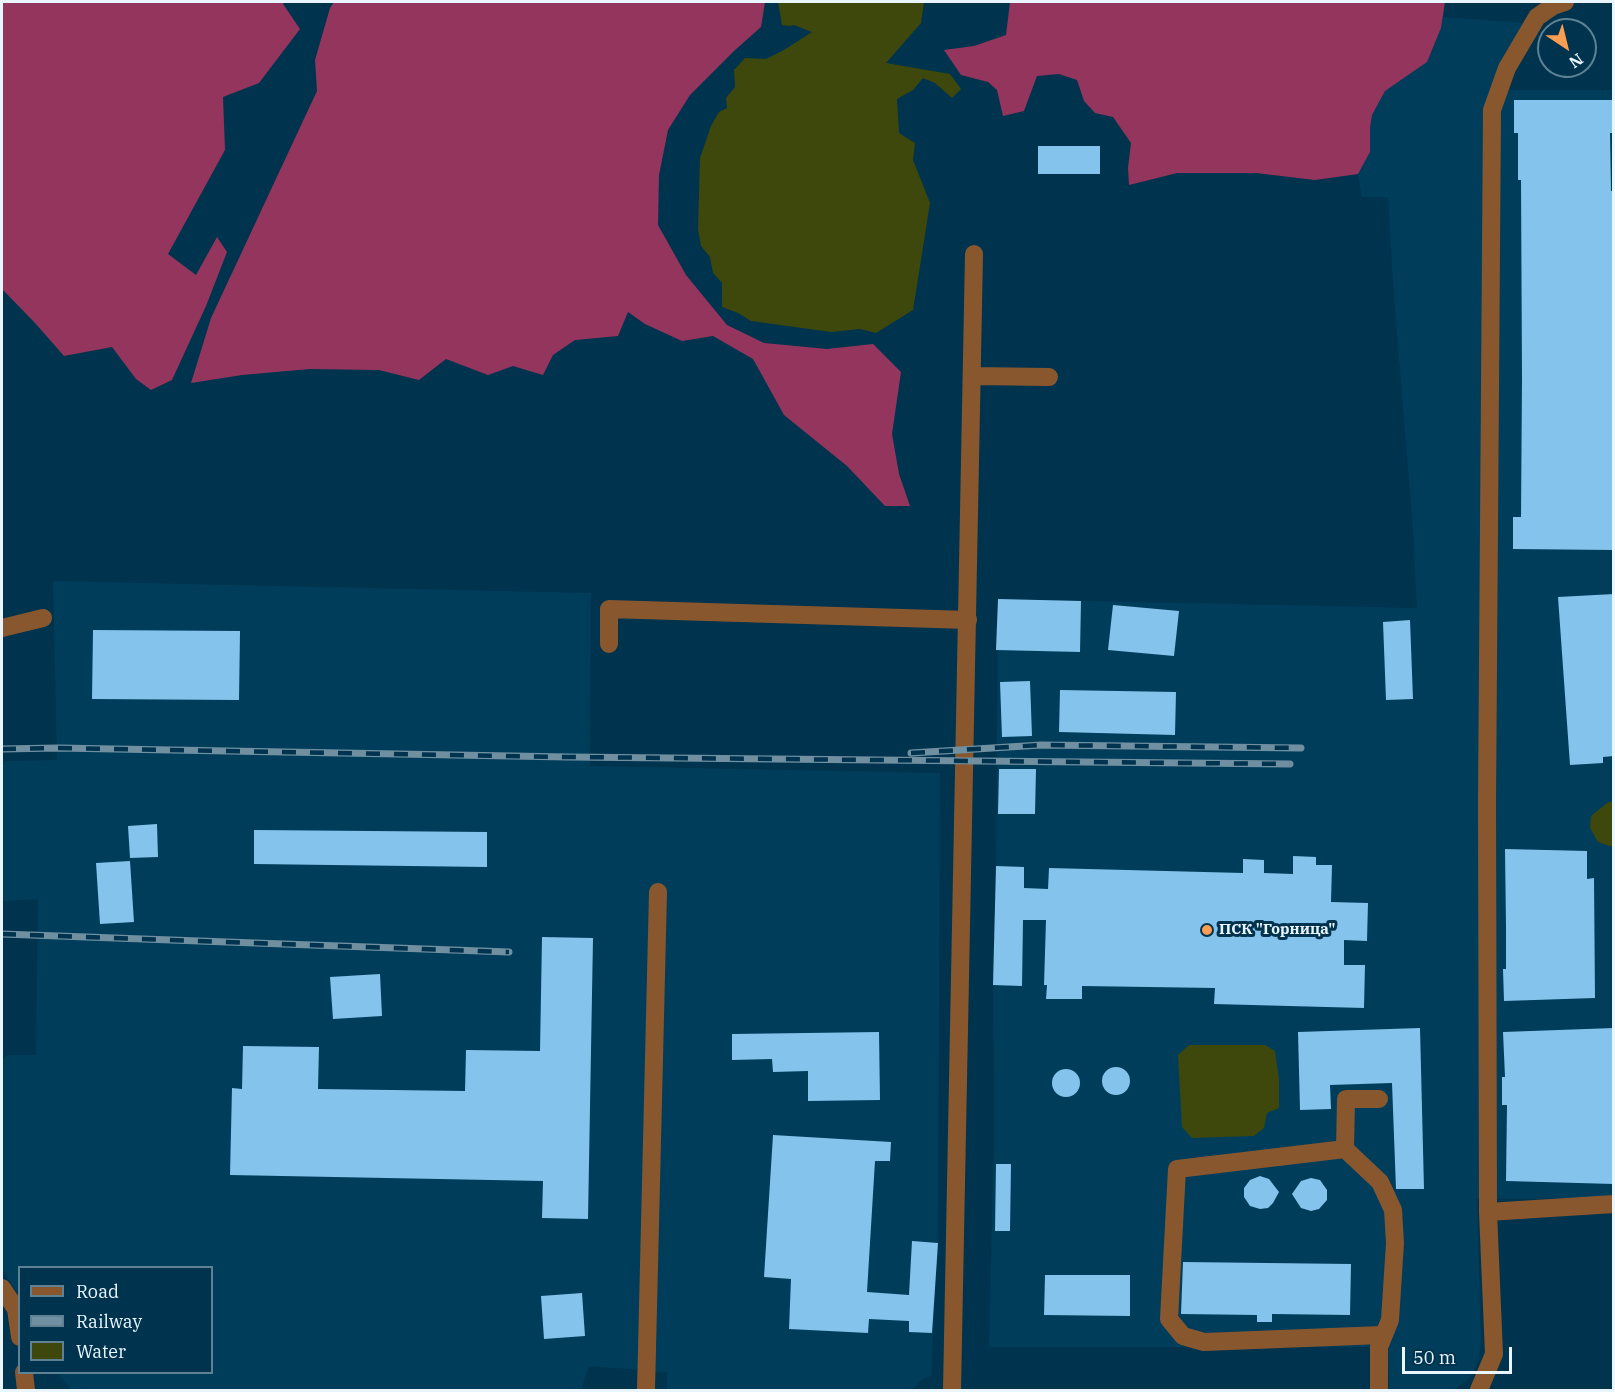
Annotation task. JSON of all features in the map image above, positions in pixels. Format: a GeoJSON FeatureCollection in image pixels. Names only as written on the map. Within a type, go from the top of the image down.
{"type":"FeatureCollection","features":[{"type":"Feature","properties":{"kind":"street"},"geometry":{"type":"LineString","coordinates":[[1479,1390],[1494,1354],[1488,1212],[1492,110],[1507,68],[1537,17],[1552,6],[1564,2]]}},
{"type":"Feature","properties":{"kind":"street"},"geometry":{"type":"LineString","coordinates":[[952,1390],[974,254]]}},
{"type":"Feature","properties":{"kind":"street"},"geometry":{"type":"LineString","coordinates":[[972,376],[1049,376]]}},
{"type":"Feature","properties":{"kind":"street"},"geometry":{"type":"LineString","coordinates":[[609,644],[609,609],[968,620]]}},
{"type":"Feature","properties":{"kind":"street"},"geometry":{"type":"LineString","coordinates":[[2,628],[43,618]]}},
{"type":"Feature","properties":{"kind":"street"},"geometry":{"type":"LineString","coordinates":[[646,1390],[658,892]]}},
{"type":"Feature","properties":{"kind":"street"},"geometry":{"type":"LineString","coordinates":[[1379,1099],[1346,1099],[1345,1149],[1380,1182],[1393,1210],[1395,1243],[1390,1320],[1379,1347],[1379,1390]]}},
{"type":"Feature","properties":{"kind":"street"},"geometry":{"type":"LineString","coordinates":[[1345,1149],[1177,1169],[1169,1319],[1183,1336],[1204,1342],[1382,1335]]}},
{"type":"Feature","properties":{"kind":"street"},"geometry":{"type":"LineString","coordinates":[[1488,1212],[1614,1204]]}},
{"type":"Feature","properties":{"kind":"street"},"geometry":{"type":"LineString","coordinates":[[2,1288],[16,1309],[18,1323]]}},
{"type":"Feature","properties":{"kind":"street"},"geometry":{"type":"LineString","coordinates":[[24,1374],[26,1390]]}},
{"type":"Feature","properties":{"kind":"shaded area"},"geometry":{"type":"Polygon","coordinates":[[[2,2],[284,2],[283,4],[300,29],[259,83],[223,97],[225,150],[168,254],[196,275],[217,237],[227,252],[206,306],[172,380],[151,390],[136,379],[112,347],[64,356],[2,289],[2,2]]]}},
{"type":"Feature","properties":{"kind":"shaded area"},"geometry":{"type":"Polygon","coordinates":[[[334,2],[765,2],[761,27],[690,95],[668,130],[659,175],[658,225],[686,275],[727,325],[764,343],[827,349],[873,344],[901,372],[892,434],[899,474],[910,506],[885,506],[847,466],[784,415],[753,359],[713,336],[682,341],[645,324],[628,312],[618,336],[575,340],[553,355],[543,375],[513,366],[488,375],[446,359],[419,380],[379,370],[310,369],[242,375],[191,383],[211,318],[317,91],[315,60],[330,8],[334,2]]]}},
{"type":"Feature","properties":{"kind":"shaded area"},"geometry":{"type":"Polygon","coordinates":[[[1010,2],[1445,2],[1441,28],[1427,62],[1385,91],[1372,115],[1370,152],[1358,174],[1315,180],[1256,173],[1177,173],[1129,185],[1128,168],[1131,143],[1113,117],[1095,113],[1084,101],[1077,80],[1059,74],[1037,76],[1024,111],[1003,116],[997,90],[988,82],[961,75],[944,50],[974,46],[1006,35],[1010,2]]]}},
{"type":"Feature","properties":{"kind":"shaded area"},"geometry":{"type":"Polygon","coordinates":[[[1443,17],[1524,23],[1505,54],[1490,90],[1613,90],[1613,1198],[1477,1199],[1481,1342],[1479,1359],[1470,1378],[1453,1390],[1389,1390],[1388,1347],[989,1347],[994,1134],[993,985],[998,599],[1417,608],[1388,197],[1362,197],[1358,174],[1370,152],[1372,115],[1385,91],[1427,62],[1441,28],[1443,17]]]}},
{"type":"Feature","properties":{"kind":"shaded area"},"geometry":{"type":"Polygon","coordinates":[[[53,581],[591,593],[590,766],[940,773],[938,1243],[931,1376],[921,1380],[913,1390],[667,1390],[667,1372],[589,1366],[581,1390],[71,1390],[59,1374],[213,1374],[213,1266],[18,1266],[17,1293],[2,1269],[2,1060],[8,1055],[36,1055],[38,899],[2,901],[2,761],[57,760],[53,581]]]}},
{"type":"Feature","properties":{"kind":"water"},"geometry":{"type":"Polygon","coordinates":[[[778,2],[924,2],[921,23],[886,63],[950,74],[961,89],[952,98],[935,83],[923,78],[913,90],[897,99],[899,133],[915,143],[913,160],[930,203],[913,310],[876,333],[860,329],[831,332],[751,321],[722,307],[722,283],[713,273],[710,257],[701,246],[698,229],[700,158],[711,126],[719,112],[727,108],[726,98],[735,87],[734,70],[745,58],[766,59],[812,32],[794,25],[782,25],[778,2]]]}},
{"type":"Feature","properties":{"kind":"water"},"geometry":{"type":"Polygon","coordinates":[[[1613,801],[1613,846],[1609,846],[1598,842],[1590,828],[1591,816],[1613,801]]]}},
{"type":"Feature","properties":{"kind":"water"},"geometry":{"type":"Polygon","coordinates":[[[1189,1045],[1265,1045],[1275,1051],[1279,1080],[1279,1108],[1267,1113],[1264,1128],[1254,1136],[1192,1138],[1182,1127],[1178,1055],[1189,1045]]]}},
{"type":"Feature","properties":{"kind":"building"},"geometry":{"type":"Polygon","coordinates":[[[1514,100],[1614,100],[1614,133],[1610,133],[1611,191],[1614,191],[1614,550],[1513,549],[1513,517],[1521,517],[1522,378],[1521,180],[1518,180],[1518,133],[1514,133],[1514,100]]]}},
{"type":"Feature","properties":{"kind":"building"},"geometry":{"type":"Polygon","coordinates":[[[1038,146],[1100,146],[1100,174],[1038,174],[1038,146]]]}},
{"type":"Feature","properties":{"kind":"building"},"geometry":{"type":"Polygon","coordinates":[[[1614,594],[1614,756],[1603,757],[1603,763],[1570,765],[1558,597],[1614,594]]]}},
{"type":"Feature","properties":{"kind":"building"},"geometry":{"type":"Polygon","coordinates":[[[998,599],[1081,601],[1080,652],[996,650],[998,599]]]}},
{"type":"Feature","properties":{"kind":"building"},"geometry":{"type":"Polygon","coordinates":[[[1113,605],[1179,611],[1174,656],[1108,650],[1113,605]]]}},
{"type":"Feature","properties":{"kind":"building"},"geometry":{"type":"Polygon","coordinates":[[[1410,620],[1413,699],[1386,700],[1383,622],[1410,620]]]}},
{"type":"Feature","properties":{"kind":"building"},"geometry":{"type":"Polygon","coordinates":[[[93,630],[240,631],[239,700],[92,699],[93,630]]]}},
{"type":"Feature","properties":{"kind":"building"},"geometry":{"type":"Polygon","coordinates":[[[1030,681],[1032,736],[1002,737],[1000,682],[1030,681]]]}},
{"type":"Feature","properties":{"kind":"building"},"geometry":{"type":"Polygon","coordinates":[[[1060,690],[1176,692],[1175,735],[1059,732],[1060,690]]]}},
{"type":"Feature","properties":{"kind":"building"},"geometry":{"type":"Polygon","coordinates":[[[999,769],[1036,769],[1035,814],[998,814],[999,769]]]}},
{"type":"Feature","properties":{"kind":"building"},"geometry":{"type":"Polygon","coordinates":[[[157,824],[158,857],[130,858],[128,826],[157,824]]]}},
{"type":"Feature","properties":{"kind":"building"},"geometry":{"type":"Polygon","coordinates":[[[254,830],[487,832],[487,867],[254,864],[254,830]]]}},
{"type":"Feature","properties":{"kind":"building"},"geometry":{"type":"Polygon","coordinates":[[[1505,849],[1587,851],[1587,879],[1594,878],[1595,998],[1504,1001],[1505,849]]]}},
{"type":"Feature","properties":{"kind":"building","name":"ПСК \"Горница\""},"geometry":{"type":"Polygon","coordinates":[[[1293,856],[1316,857],[1316,865],[1332,865],[1331,902],[1368,903],[1367,941],[1344,940],[1344,965],[1365,965],[1364,1008],[1214,1004],[1215,988],[1082,986],[1082,999],[1046,999],[1047,985],[1044,985],[1046,920],[1023,920],[1022,986],[993,985],[996,866],[1024,867],[1024,888],[1048,889],[1049,868],[1243,873],[1243,859],[1264,860],[1264,873],[1293,874],[1293,856]]]}},
{"type":"Feature","properties":{"kind":"building"},"geometry":{"type":"Polygon","coordinates":[[[130,861],[134,922],[100,924],[96,863],[130,861]]]}},
{"type":"Feature","properties":{"kind":"building"},"geometry":{"type":"Polygon","coordinates":[[[542,937],[593,938],[588,1219],[542,1218],[543,1181],[230,1175],[232,1088],[242,1089],[243,1046],[319,1047],[318,1089],[465,1091],[466,1050],[540,1051],[542,937]]]}},
{"type":"Feature","properties":{"kind":"building"},"geometry":{"type":"Polygon","coordinates":[[[380,974],[382,1016],[333,1019],[330,977],[380,974]]]}},
{"type":"Feature","properties":{"kind":"building"},"geometry":{"type":"Polygon","coordinates":[[[1420,1028],[1424,1189],[1396,1189],[1392,1083],[1330,1085],[1331,1109],[1300,1110],[1298,1032],[1420,1028]]]}},
{"type":"Feature","properties":{"kind":"building"},"geometry":{"type":"Polygon","coordinates":[[[1614,1028],[1614,1184],[1506,1181],[1507,1105],[1502,1105],[1502,1077],[1505,1077],[1503,1032],[1614,1028]]]}},
{"type":"Feature","properties":{"kind":"building"},"geometry":{"type":"Polygon","coordinates":[[[879,1032],[880,1100],[808,1101],[808,1071],[773,1072],[772,1059],[732,1060],[732,1034],[879,1032]]]}},
{"type":"Feature","properties":{"kind":"building"},"geometry":{"type":"Polygon","coordinates":[[[1116,1067],[1126,1071],[1130,1081],[1126,1091],[1116,1095],[1106,1091],[1102,1081],[1106,1071],[1116,1067]]]}},
{"type":"Feature","properties":{"kind":"building"},"geometry":{"type":"Polygon","coordinates":[[[1066,1069],[1076,1073],[1080,1083],[1076,1093],[1066,1097],[1056,1093],[1052,1083],[1056,1073],[1066,1069]]]}},
{"type":"Feature","properties":{"kind":"building"},"geometry":{"type":"Polygon","coordinates":[[[773,1135],[891,1142],[890,1161],[875,1161],[867,1292],[909,1295],[912,1241],[938,1243],[932,1333],[909,1332],[909,1321],[869,1319],[868,1333],[789,1329],[791,1279],[764,1277],[773,1135]]]}},
{"type":"Feature","properties":{"kind":"building"},"geometry":{"type":"Polygon","coordinates":[[[996,1164],[1011,1164],[1010,1231],[995,1231],[996,1164]]]}},
{"type":"Feature","properties":{"kind":"building"},"geometry":{"type":"Polygon","coordinates":[[[1260,1176],[1269,1179],[1279,1192],[1268,1208],[1260,1209],[1250,1206],[1244,1197],[1244,1188],[1250,1180],[1260,1176]]]}},
{"type":"Feature","properties":{"kind":"building"},"geometry":{"type":"Polygon","coordinates":[[[1311,1178],[1320,1180],[1327,1190],[1327,1200],[1319,1209],[1311,1211],[1301,1208],[1292,1194],[1301,1181],[1311,1178]]]}},
{"type":"Feature","properties":{"kind":"building"},"geometry":{"type":"Polygon","coordinates":[[[1183,1262],[1351,1264],[1350,1315],[1272,1314],[1272,1322],[1257,1322],[1257,1315],[1181,1314],[1183,1262]]]}},
{"type":"Feature","properties":{"kind":"building"},"geometry":{"type":"Polygon","coordinates":[[[1045,1275],[1130,1275],[1130,1316],[1044,1315],[1045,1275]]]}},
{"type":"Feature","properties":{"kind":"building"},"geometry":{"type":"Polygon","coordinates":[[[582,1293],[585,1336],[544,1339],[541,1296],[582,1293]]]}},
{"type":"Feature","properties":{"kind":"railway"},"geometry":{"type":"LineString","coordinates":[[911,753],[1041,745],[1301,748]]}},
{"type":"Feature","properties":{"kind":"railway"},"geometry":{"type":"LineString","coordinates":[[2,749],[1290,764]]}},
{"type":"Feature","properties":{"kind":"railway"},"geometry":{"type":"LineString","coordinates":[[2,934],[509,952]]}},
{"type":"Feature","properties":{"kind":"place","name":"ПСК \"Горница\""},"geometry":{"type":"Point","coordinates":[1207,930]}}]}
